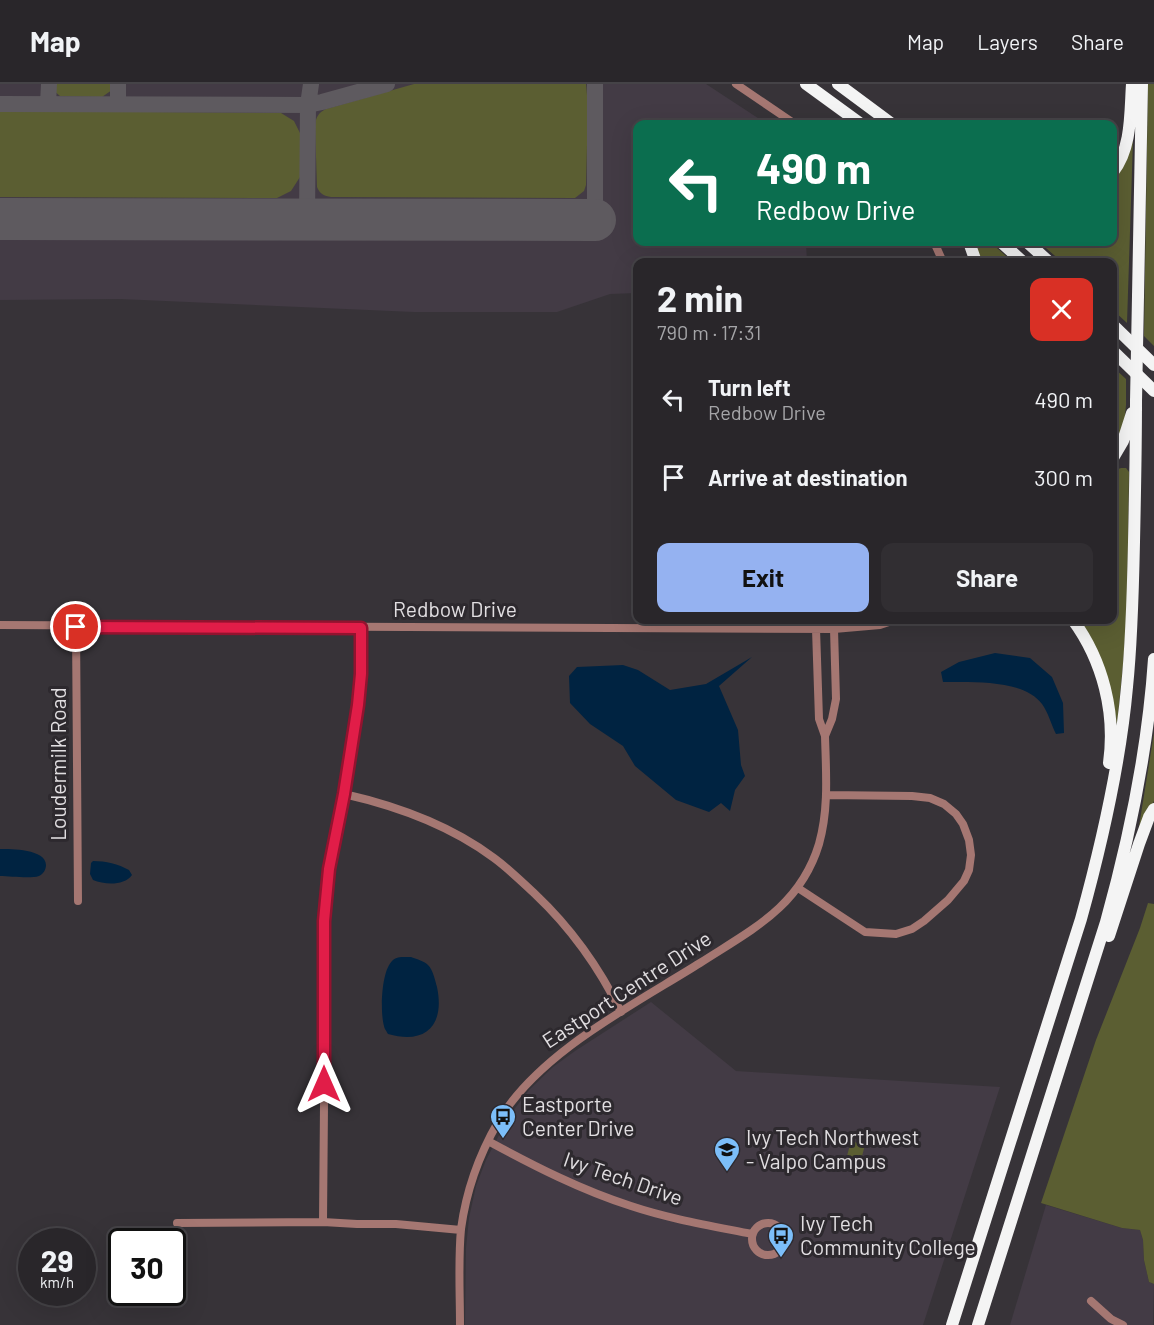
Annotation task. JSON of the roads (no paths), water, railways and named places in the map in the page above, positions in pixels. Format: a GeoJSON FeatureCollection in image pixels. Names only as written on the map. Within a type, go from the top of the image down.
{"type":"FeatureCollection","features":[{"type":"Feature","properties":{"kind":"highway"},"geometry":{"type":"LineString","coordinates":[[838,84],[887,120]]}},
{"type":"Feature","properties":{"kind":"highway"},"geometry":{"type":"LineString","coordinates":[[1117,165],[1124,153],[1137,86]]}},
{"type":"Feature","properties":{"kind":"highway"},"geometry":{"type":"LineString","coordinates":[[952,1325],[1095,870],[1123,724],[1132,613],[1132,424],[1136,401],[1138,296],[1137,86]]}},
{"type":"Feature","properties":{"kind":"highway"},"geometry":{"type":"LineString","coordinates":[[810,87],[845,120]]}},
{"type":"Feature","properties":{"kind":"highway"},"geometry":{"type":"LineString","coordinates":[[810,87],[855,120]]}},
{"type":"Feature","properties":{"kind":"highway"},"geometry":{"type":"LineString","coordinates":[[1005,246],[1019,258]]}},
{"type":"Feature","properties":{"kind":"highway"},"geometry":{"type":"LineString","coordinates":[[1031,246],[1045,258]]}},
{"type":"Feature","properties":{"kind":"highway"},"geometry":{"type":"LineString","coordinates":[[1117,329],[1151,361]]}},
{"type":"Feature","properties":{"kind":"highway"},"geometry":{"type":"LineString","coordinates":[[1117,355],[1154,391]]}},
{"type":"Feature","properties":{"kind":"highway"},"geometry":{"type":"LineString","coordinates":[[1117,361],[1132,370]]}},
{"type":"Feature","properties":{"kind":"highway"},"geometry":{"type":"LineString","coordinates":[[1117,451],[1132,424]]}},
{"type":"Feature","properties":{"kind":"highway"},"geometry":{"type":"LineString","coordinates":[[1076,624],[1095,658],[1105,689],[1110,719],[1111,749],[1106,790],[1107,816]]}},
{"type":"Feature","properties":{"kind":"highway"},"geometry":{"type":"LineString","coordinates":[[978,1325],[1106,922],[1122,862],[1137,795],[1154,659]]}},
{"type":"Feature","properties":{"kind":"highway"},"geometry":{"type":"LineString","coordinates":[[1073,1026],[1089,999],[1139,844],[1154,809]]}},
{"type":"Feature","properties":{"kind":"street"},"geometry":{"type":"LineString","coordinates":[[736,84],[789,120]]}},
{"type":"Feature","properties":{"kind":"street","name":"Redbow Drive"},"geometry":{"type":"LineString","coordinates":[[0,625],[834,629],[883,624]]}},
{"type":"Feature","properties":{"kind":"street","name":"Loudermilk Road"},"geometry":{"type":"LineString","coordinates":[[76,627],[78,901]]}},
{"type":"Feature","properties":{"kind":"street"},"geometry":{"type":"LineString","coordinates":[[323,1222],[324,921],[329,869],[358,705],[361,628]]}},
{"type":"Feature","properties":{"kind":"street","name":"Eastport Centre Drive"},"geometry":{"type":"LineString","coordinates":[[459,1325],[461,1230],[465,1204],[488,1141],[507,1108],[541,1070],[568,1048],[621,1012],[753,930],[782,906],[798,888],[809,869],[819,844],[826,795],[825,736],[819,719],[816,628]]}},
{"type":"Feature","properties":{"kind":"street","name":"Eastport Centre Drive"},"geometry":{"type":"LineString","coordinates":[[825,736],[832,719],[836,699],[834,629]]}},
{"type":"Feature","properties":{"kind":"street"},"geometry":{"type":"LineString","coordinates":[[344,794],[421,817],[463,838],[494,858],[551,908],[570,930],[609,986],[621,1012]]}},
{"type":"Feature","properties":{"kind":"street"},"geometry":{"type":"LineString","coordinates":[[798,888],[865,932],[896,934],[912,929],[948,900],[964,881],[969,870],[971,855],[969,840],[963,824],[956,814],[944,804],[930,798],[912,796],[826,795]]}},
{"type":"Feature","properties":{"kind":"street","name":"Ivy Tech Drive"},"geometry":{"type":"LineString","coordinates":[[488,1141],[573,1184],[630,1206],[752,1234]]}},
{"type":"Feature","properties":{"kind":"street"},"geometry":{"type":"LineString","coordinates":[[177,1223],[323,1222],[396,1224],[461,1230]]}},
{"type":"Feature","properties":{"kind":"street"},"geometry":{"type":"LineString","coordinates":[[1091,1301],[1111,1319],[1123,1325]]}},
{"type":"Feature","properties":{"kind":"water"},"geometry":{"type":"Polygon","coordinates":[[[995,653],[1030,658],[1052,677],[1063,703],[1064,733],[1056,734],[1042,704],[1023,690],[996,684],[943,682],[941,672],[959,662],[995,653]]]}},
{"type":"Feature","properties":{"kind":"water"},"geometry":{"type":"Polygon","coordinates":[[[752,657],[719,686],[738,730],[741,765],[745,776],[735,790],[730,811],[721,803],[709,812],[676,800],[635,766],[623,746],[590,724],[570,703],[569,676],[577,667],[623,665],[638,670],[670,690],[706,684],[752,657]]]}},
{"type":"Feature","properties":{"kind":"water"},"geometry":{"type":"Polygon","coordinates":[[[0,849],[34,853],[44,860],[45,870],[35,877],[0,876],[0,849]]]}},
{"type":"Feature","properties":{"kind":"water"},"geometry":{"type":"Polygon","coordinates":[[[93,861],[121,866],[129,870],[132,875],[129,879],[114,884],[93,880],[90,874],[93,861]]]}},
{"type":"Feature","properties":{"kind":"water"},"geometry":{"type":"Polygon","coordinates":[[[411,957],[428,965],[434,975],[439,1000],[438,1012],[430,1029],[413,1037],[401,1037],[388,1034],[384,1027],[382,992],[389,965],[395,959],[411,957]]]}},
{"type":"Feature","properties":{"kind":"place","name":"Eastporte Center Drive"},"geometry":{"type":"Point","coordinates":[503,1140]}},
{"type":"Feature","properties":{"kind":"place","name":"Ivy Tech Northwest - Valpo Campus"},"geometry":{"type":"Point","coordinates":[727,1173]}},
{"type":"Feature","properties":{"kind":"place","name":"Ivy Tech Community College"},"geometry":{"type":"Point","coordinates":[781,1259]}}]}
